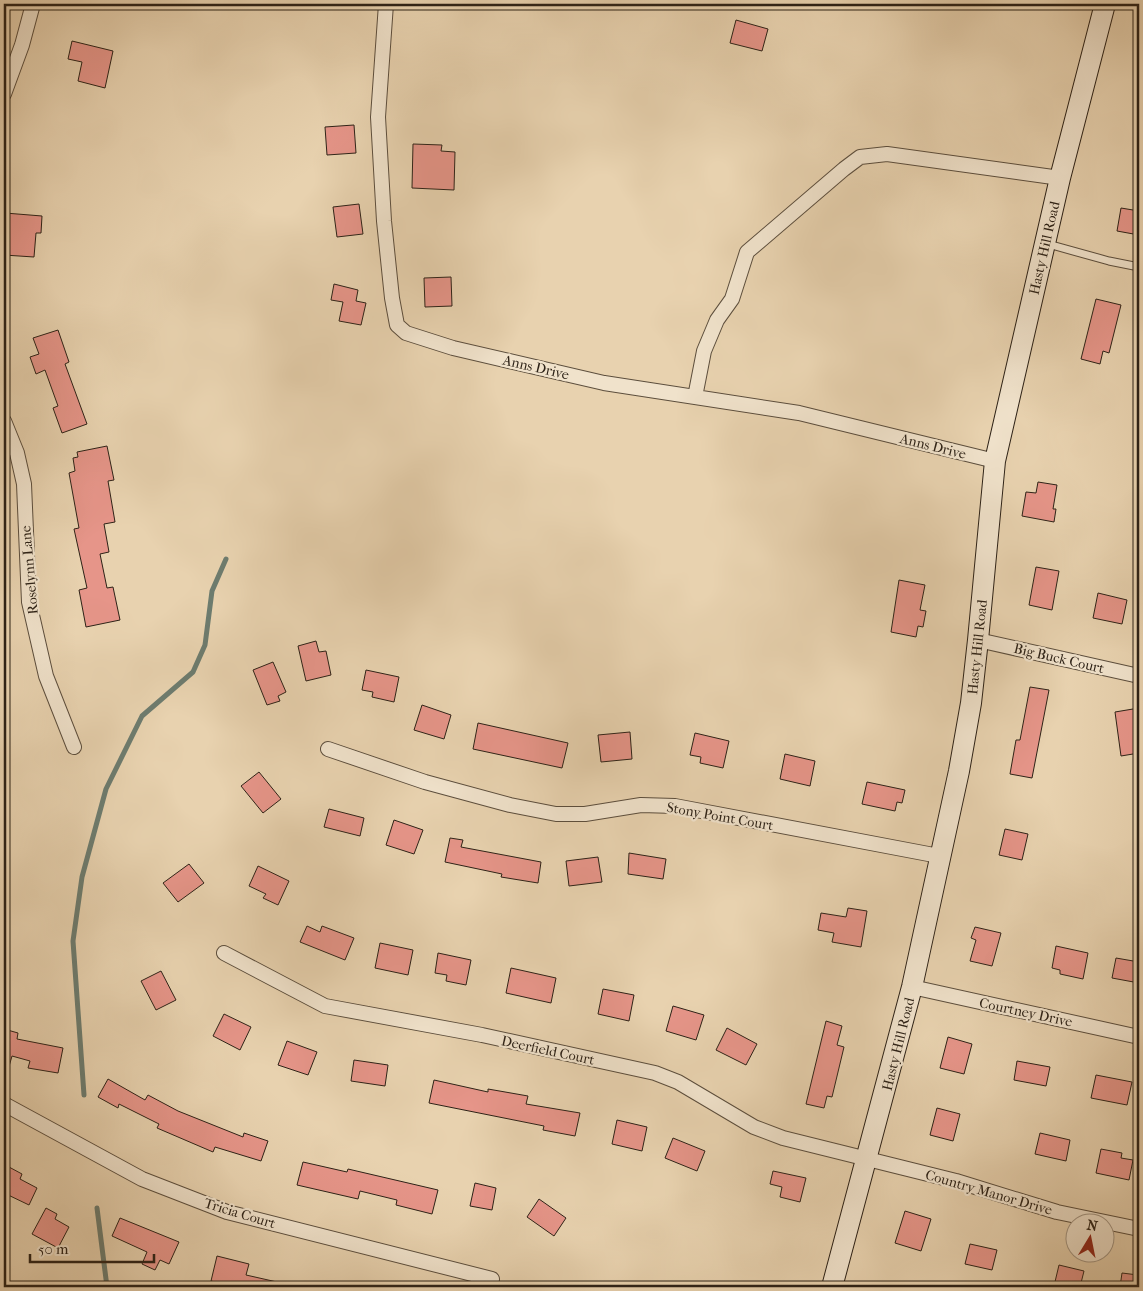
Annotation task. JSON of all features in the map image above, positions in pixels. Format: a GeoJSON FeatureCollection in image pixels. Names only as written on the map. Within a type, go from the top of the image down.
{"type":"FeatureCollection","features":[{"type":"Feature","properties":{"kind":"street"},"geometry":{"type":"LineString","coordinates":[[4,94],[22,45],[34,4]]}},
{"type":"Feature","properties":{"kind":"street","name":"Anns Drive"},"geometry":{"type":"LineString","coordinates":[[386,4],[378,116],[385,230],[392,298],[398,325],[406,333],[453,348],[604,383],[799,413],[995,461]]}},
{"type":"Feature","properties":{"kind":"street","name":"Hasty Hill Road"},"geometry":{"type":"LineString","coordinates":[[832,1287],[868,1161],[912,988],[939,856],[959,771],[978,640],[995,461],[1060,178],[1105,4]]}},
{"type":"Feature","properties":{"kind":"street"},"geometry":{"type":"LineString","coordinates":[[696,397],[704,351],[717,320],[732,299],[747,252],[860,157],[887,154],[1060,178]]}},
{"type":"Feature","properties":{"kind":"street","name":"Roselynn Lane"},"geometry":{"type":"LineString","coordinates":[[4,421],[17,452],[24,484],[29,602],[46,676],[74,747]]}},
{"type":"Feature","properties":{"kind":"street","name":"Big Buck Court"},"geometry":{"type":"LineString","coordinates":[[978,640],[1139,676]]}},
{"type":"Feature","properties":{"kind":"street","name":"Stony Point Court"},"geometry":{"type":"LineString","coordinates":[[328,749],[426,782],[556,814],[585,814],[641,805],[675,806],[939,856]]}},
{"type":"Feature","properties":{"kind":"street","name":"Deerfield Court"},"geometry":{"type":"LineString","coordinates":[[224,953],[325,1006],[482,1035],[655,1073],[678,1082],[754,1127],[783,1138],[868,1161]]}},
{"type":"Feature","properties":{"kind":"street","name":"Courtney Drive"},"geometry":{"type":"LineString","coordinates":[[912,988],[1139,1037]]}},
{"type":"Feature","properties":{"kind":"street","name":"Tricia Court"},"geometry":{"type":"LineString","coordinates":[[4,1104],[142,1179],[227,1212],[492,1279]]}},
{"type":"Feature","properties":{"kind":"street","name":"Country Manor Drive"},"geometry":{"type":"LineString","coordinates":[[868,1161],[956,1181],[1057,1212],[1139,1229]]}},
{"type":"Feature","properties":{"kind":"lane"},"geometry":{"type":"LineString","coordinates":[[1045,244],[1139,267]]}},
{"type":"Feature","properties":{"kind":"building"},"geometry":{"type":"Polygon","coordinates":[[[736,20],[768,29],[762,51],[730,43],[736,20]]]}},
{"type":"Feature","properties":{"kind":"building"},"geometry":{"type":"Polygon","coordinates":[[[72,41],[113,51],[105,88],[78,81],[82,62],[68,59],[72,41]]]}},
{"type":"Feature","properties":{"kind":"building"},"geometry":{"type":"Polygon","coordinates":[[[354,125],[356,153],[327,155],[325,127],[354,125]]]}},
{"type":"Feature","properties":{"kind":"building"},"geometry":{"type":"Polygon","coordinates":[[[413,144],[442,145],[441,151],[455,152],[454,190],[412,188],[413,144]]]}},
{"type":"Feature","properties":{"kind":"building"},"geometry":{"type":"Polygon","coordinates":[[[359,204],[363,234],[337,237],[333,207],[359,204]]]}},
{"type":"Feature","properties":{"kind":"building"},"geometry":{"type":"Polygon","coordinates":[[[1121,208],[1139,211],[1139,235],[1117,231],[1121,208]]]}},
{"type":"Feature","properties":{"kind":"building"},"geometry":{"type":"Polygon","coordinates":[[[5,213],[42,216],[41,233],[36,233],[34,257],[4,255],[5,213]]]}},
{"type":"Feature","properties":{"kind":"building"},"geometry":{"type":"Polygon","coordinates":[[[451,277],[452,306],[425,307],[424,278],[451,277]]]}},
{"type":"Feature","properties":{"kind":"building"},"geometry":{"type":"Polygon","coordinates":[[[334,284],[358,290],[356,301],[366,303],[361,325],[339,321],[343,302],[331,300],[334,284]]]}},
{"type":"Feature","properties":{"kind":"building"},"geometry":{"type":"Polygon","coordinates":[[[1096,299],[1121,305],[1109,353],[1103,351],[1100,364],[1081,359],[1096,299]]]}},
{"type":"Feature","properties":{"kind":"building"},"geometry":{"type":"Polygon","coordinates":[[[58,330],[69,362],[65,364],[87,424],[62,433],[53,408],[58,406],[45,370],[36,374],[30,357],[39,354],[33,338],[58,330]]]}},
{"type":"Feature","properties":{"kind":"building"},"geometry":{"type":"Polygon","coordinates":[[[107,446],[114,480],[108,481],[115,522],[104,524],[109,552],[100,554],[107,588],[113,587],[120,620],[86,627],[79,590],[87,588],[74,529],[79,528],[69,473],[75,471],[73,458],[78,457],[77,452],[107,446]]]}},
{"type":"Feature","properties":{"kind":"building"},"geometry":{"type":"Polygon","coordinates":[[[1038,482],[1057,485],[1053,509],[1056,509],[1054,522],[1022,516],[1026,492],[1036,493],[1038,482]]]}},
{"type":"Feature","properties":{"kind":"building"},"geometry":{"type":"Polygon","coordinates":[[[1036,567],[1059,571],[1052,610],[1029,605],[1036,567]]]}},
{"type":"Feature","properties":{"kind":"building"},"geometry":{"type":"Polygon","coordinates":[[[899,580],[925,585],[920,610],[926,611],[923,627],[918,626],[916,637],[891,632],[899,580]]]}},
{"type":"Feature","properties":{"kind":"building"},"geometry":{"type":"Polygon","coordinates":[[[1098,593],[1127,600],[1122,624],[1093,618],[1098,593]]]}},
{"type":"Feature","properties":{"kind":"building"},"geometry":{"type":"Polygon","coordinates":[[[316,641],[319,652],[326,651],[331,675],[306,681],[298,646],[316,641]]]}},
{"type":"Feature","properties":{"kind":"building"},"geometry":{"type":"Polygon","coordinates":[[[273,662],[286,692],[278,696],[280,701],[267,705],[253,670],[273,662]]]}},
{"type":"Feature","properties":{"kind":"building"},"geometry":{"type":"Polygon","coordinates":[[[366,670],[399,677],[394,702],[372,697],[373,692],[362,690],[366,670]]]}},
{"type":"Feature","properties":{"kind":"building"},"geometry":{"type":"Polygon","coordinates":[[[1030,687],[1049,690],[1032,778],[1010,774],[1016,740],[1020,740],[1030,687]]]}},
{"type":"Feature","properties":{"kind":"building"},"geometry":{"type":"Polygon","coordinates":[[[422,705],[451,715],[444,739],[414,730],[422,705]]]}},
{"type":"Feature","properties":{"kind":"building"},"geometry":{"type":"Polygon","coordinates":[[[1139,708],[1139,753],[1121,756],[1115,712],[1139,708]]]}},
{"type":"Feature","properties":{"kind":"building"},"geometry":{"type":"Polygon","coordinates":[[[478,723],[568,743],[562,768],[473,749],[478,723]]]}},
{"type":"Feature","properties":{"kind":"building"},"geometry":{"type":"Polygon","coordinates":[[[630,732],[632,759],[601,762],[598,735],[630,732]]]}},
{"type":"Feature","properties":{"kind":"building"},"geometry":{"type":"Polygon","coordinates":[[[695,733],[729,741],[723,768],[700,763],[701,757],[690,755],[695,733]]]}},
{"type":"Feature","properties":{"kind":"building"},"geometry":{"type":"Polygon","coordinates":[[[785,754],[815,761],[810,786],[780,779],[785,754]]]}},
{"type":"Feature","properties":{"kind":"building"},"geometry":{"type":"Polygon","coordinates":[[[259,772],[281,799],[263,813],[241,786],[259,772]]]}},
{"type":"Feature","properties":{"kind":"building"},"geometry":{"type":"Polygon","coordinates":[[[867,782],[905,790],[902,803],[897,802],[895,811],[862,804],[867,782]]]}},
{"type":"Feature","properties":{"kind":"building"},"geometry":{"type":"Polygon","coordinates":[[[329,809],[364,818],[360,836],[324,827],[329,809]]]}},
{"type":"Feature","properties":{"kind":"building"},"geometry":{"type":"Polygon","coordinates":[[[394,820],[423,830],[414,854],[386,845],[394,820]]]}},
{"type":"Feature","properties":{"kind":"building"},"geometry":{"type":"Polygon","coordinates":[[[1005,829],[1028,834],[1022,860],[999,855],[1005,829]]]}},
{"type":"Feature","properties":{"kind":"building"},"geometry":{"type":"Polygon","coordinates":[[[450,838],[463,840],[461,847],[541,862],[538,883],[501,877],[502,874],[445,862],[450,838]]]}},
{"type":"Feature","properties":{"kind":"building"},"geometry":{"type":"Polygon","coordinates":[[[629,853],[666,859],[663,879],[628,874],[629,853]]]}},
{"type":"Feature","properties":{"kind":"building"},"geometry":{"type":"Polygon","coordinates":[[[598,857],[602,882],[569,886],[566,861],[598,857]]]}},
{"type":"Feature","properties":{"kind":"building"},"geometry":{"type":"Polygon","coordinates":[[[189,864],[204,883],[178,902],[163,883],[189,864]]]}},
{"type":"Feature","properties":{"kind":"building"},"geometry":{"type":"Polygon","coordinates":[[[258,866],[289,881],[278,905],[263,898],[266,894],[249,886],[258,866]]]}},
{"type":"Feature","properties":{"kind":"building"},"geometry":{"type":"Polygon","coordinates":[[[848,908],[867,911],[861,947],[832,942],[834,933],[818,930],[821,913],[846,917],[848,908]]]}},
{"type":"Feature","properties":{"kind":"building"},"geometry":{"type":"Polygon","coordinates":[[[307,926],[320,932],[322,926],[354,938],[345,960],[300,942],[307,926]]]}},
{"type":"Feature","properties":{"kind":"building"},"geometry":{"type":"Polygon","coordinates":[[[975,927],[1001,933],[992,966],[970,961],[976,940],[971,938],[975,927]]]}},
{"type":"Feature","properties":{"kind":"building"},"geometry":{"type":"Polygon","coordinates":[[[380,943],[413,950],[408,975],[375,968],[380,943]]]}},
{"type":"Feature","properties":{"kind":"building"},"geometry":{"type":"Polygon","coordinates":[[[1056,946],[1088,953],[1083,979],[1060,974],[1060,970],[1052,968],[1056,946]]]}},
{"type":"Feature","properties":{"kind":"building"},"geometry":{"type":"Polygon","coordinates":[[[438,953],[471,960],[466,985],[446,981],[447,975],[435,973],[438,953]]]}},
{"type":"Feature","properties":{"kind":"building"},"geometry":{"type":"Polygon","coordinates":[[[1116,958],[1139,962],[1139,983],[1112,978],[1116,958]]]}},
{"type":"Feature","properties":{"kind":"building"},"geometry":{"type":"Polygon","coordinates":[[[511,968],[556,978],[551,1003],[506,993],[511,968]]]}},
{"type":"Feature","properties":{"kind":"building"},"geometry":{"type":"Polygon","coordinates":[[[161,971],[176,1000],[156,1010],[141,981],[161,971]]]}},
{"type":"Feature","properties":{"kind":"building"},"geometry":{"type":"Polygon","coordinates":[[[603,989],[634,995],[629,1021],[598,1014],[603,989]]]}},
{"type":"Feature","properties":{"kind":"building"},"geometry":{"type":"Polygon","coordinates":[[[673,1006],[704,1015],[696,1040],[666,1031],[673,1006]]]}},
{"type":"Feature","properties":{"kind":"building"},"geometry":{"type":"Polygon","coordinates":[[[224,1014],[251,1027],[240,1050],[213,1036],[224,1014]]]}},
{"type":"Feature","properties":{"kind":"building"},"geometry":{"type":"Polygon","coordinates":[[[826,1021],[842,1026],[837,1045],[844,1047],[832,1097],[827,1096],[824,1108],[806,1104],[826,1021]]]}},
{"type":"Feature","properties":{"kind":"building"},"geometry":{"type":"Polygon","coordinates":[[[727,1028],[757,1044],[746,1065],[716,1050],[727,1028]]]}},
{"type":"Feature","properties":{"kind":"building"},"geometry":{"type":"Polygon","coordinates":[[[4,1029],[18,1033],[17,1039],[63,1048],[58,1073],[28,1068],[30,1061],[12,1056],[8,1070],[4,1070],[4,1029]]]}},
{"type":"Feature","properties":{"kind":"building"},"geometry":{"type":"Polygon","coordinates":[[[948,1037],[972,1044],[964,1074],[940,1068],[948,1037]]]}},
{"type":"Feature","properties":{"kind":"building"},"geometry":{"type":"Polygon","coordinates":[[[287,1041],[317,1052],[308,1075],[278,1065],[287,1041]]]}},
{"type":"Feature","properties":{"kind":"building"},"geometry":{"type":"Polygon","coordinates":[[[354,1060],[388,1065],[385,1086],[351,1081],[354,1060]]]}},
{"type":"Feature","properties":{"kind":"building"},"geometry":{"type":"Polygon","coordinates":[[[1017,1061],[1050,1067],[1046,1086],[1014,1080],[1017,1061]]]}},
{"type":"Feature","properties":{"kind":"building"},"geometry":{"type":"Polygon","coordinates":[[[1096,1075],[1132,1082],[1127,1105],[1091,1098],[1096,1075]]]}},
{"type":"Feature","properties":{"kind":"building"},"geometry":{"type":"Polygon","coordinates":[[[108,1079],[145,1100],[148,1095],[178,1111],[243,1137],[244,1133],[268,1141],[261,1161],[215,1147],[213,1152],[157,1128],[159,1124],[119,1104],[118,1108],[98,1097],[108,1079]]]}},
{"type":"Feature","properties":{"kind":"building"},"geometry":{"type":"Polygon","coordinates":[[[434,1080],[488,1092],[488,1089],[528,1096],[526,1104],[580,1113],[575,1136],[543,1130],[544,1126],[429,1103],[434,1080]]]}},
{"type":"Feature","properties":{"kind":"building"},"geometry":{"type":"Polygon","coordinates":[[[937,1108],[960,1114],[953,1141],[930,1135],[937,1108]]]}},
{"type":"Feature","properties":{"kind":"building"},"geometry":{"type":"Polygon","coordinates":[[[617,1120],[647,1127],[642,1151],[612,1144],[617,1120]]]}},
{"type":"Feature","properties":{"kind":"building"},"geometry":{"type":"Polygon","coordinates":[[[1040,1133],[1070,1140],[1066,1161],[1035,1154],[1040,1133]]]}},
{"type":"Feature","properties":{"kind":"building"},"geometry":{"type":"Polygon","coordinates":[[[673,1138],[705,1151],[697,1171],[665,1158],[673,1138]]]}},
{"type":"Feature","properties":{"kind":"building"},"geometry":{"type":"Polygon","coordinates":[[[1101,1149],[1122,1153],[1121,1158],[1133,1160],[1129,1180],[1096,1173],[1101,1149]]]}},
{"type":"Feature","properties":{"kind":"building"},"geometry":{"type":"Polygon","coordinates":[[[303,1162],[347,1172],[348,1169],[438,1190],[432,1214],[396,1205],[397,1200],[360,1191],[358,1199],[297,1185],[303,1162]]]}},
{"type":"Feature","properties":{"kind":"building"},"geometry":{"type":"Polygon","coordinates":[[[9,1167],[22,1174],[20,1179],[37,1188],[29,1205],[4,1193],[4,1178],[9,1167]]]}},
{"type":"Feature","properties":{"kind":"building"},"geometry":{"type":"Polygon","coordinates":[[[773,1171],[806,1178],[800,1202],[780,1197],[782,1187],[770,1184],[773,1171]]]}},
{"type":"Feature","properties":{"kind":"building"},"geometry":{"type":"Polygon","coordinates":[[[475,1183],[496,1188],[492,1210],[470,1206],[475,1183]]]}},
{"type":"Feature","properties":{"kind":"building"},"geometry":{"type":"Polygon","coordinates":[[[539,1199],[566,1218],[554,1236],[527,1217],[539,1199]]]}},
{"type":"Feature","properties":{"kind":"building"},"geometry":{"type":"Polygon","coordinates":[[[46,1208],[57,1214],[55,1219],[69,1227],[58,1248],[32,1234],[46,1208]]]}},
{"type":"Feature","properties":{"kind":"building"},"geometry":{"type":"Polygon","coordinates":[[[905,1211],[931,1219],[921,1251],[895,1243],[905,1211]]]}},
{"type":"Feature","properties":{"kind":"building"},"geometry":{"type":"Polygon","coordinates":[[[120,1218],[179,1242],[169,1264],[160,1260],[155,1270],[142,1264],[147,1252],[112,1236],[120,1218]]]}},
{"type":"Feature","properties":{"kind":"building"},"geometry":{"type":"Polygon","coordinates":[[[970,1244],[997,1250],[992,1270],[965,1264],[970,1244]]]}},
{"type":"Feature","properties":{"kind":"building"},"geometry":{"type":"Polygon","coordinates":[[[217,1256],[249,1264],[246,1275],[277,1282],[277,1287],[238,1287],[211,1281],[217,1256]]]}},
{"type":"Feature","properties":{"kind":"building"},"geometry":{"type":"Polygon","coordinates":[[[1059,1265],[1084,1271],[1080,1287],[1054,1286],[1059,1265]]]}},
{"type":"Feature","properties":{"kind":"building"},"geometry":{"type":"Polygon","coordinates":[[[1122,1273],[1138,1275],[1136,1287],[1120,1287],[1122,1273]]]}},
{"type":"Feature","properties":{"kind":"waterway"},"geometry":{"type":"LineString","coordinates":[[84,1095],[73,941],[82,877],[106,789],[142,716],[193,672],[205,645],[212,591],[226,559]]}},
{"type":"Feature","properties":{"kind":"waterway"},"geometry":{"type":"LineString","coordinates":[[97,1208],[107,1287]]}}]}
